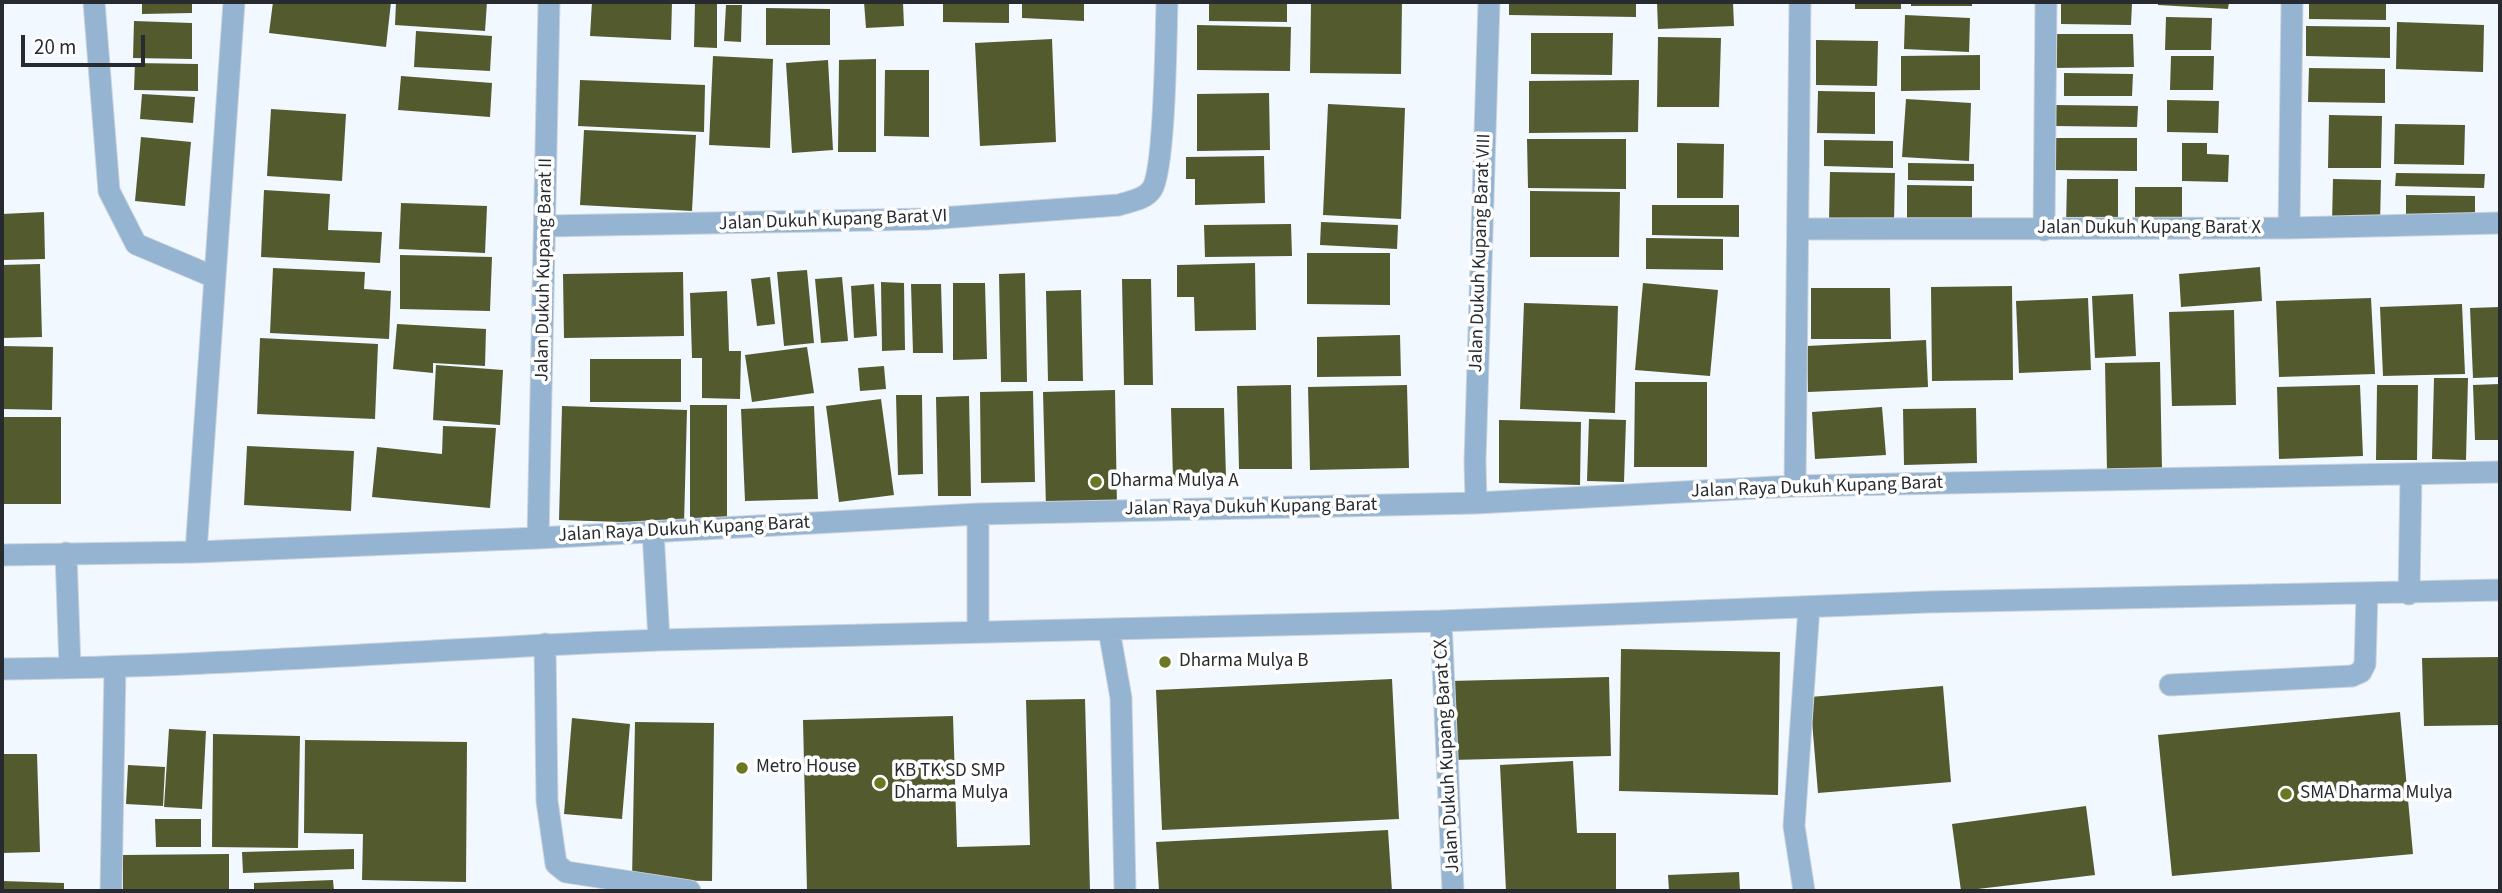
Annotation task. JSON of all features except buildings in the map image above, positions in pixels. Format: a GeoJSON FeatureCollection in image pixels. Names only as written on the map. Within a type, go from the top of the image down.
{"type":"FeatureCollection","features":[{"type":"Feature","properties":{"kind":"street"},"geometry":{"type":"LineString","coordinates":[[94,2],[109,191],[136,244],[214,277]]}},
{"type":"Feature","properties":{"kind":"street"},"geometry":{"type":"LineString","coordinates":[[196,552],[234,2]]}},
{"type":"Feature","properties":{"kind":"street","name":"Jalan Dukuh Kupang Barat II"},"geometry":{"type":"LineString","coordinates":[[538,538],[549,2]]}},
{"type":"Feature","properties":{"kind":"street","name":"Jalan Dukuh Kupang Barat VI"},"geometry":{"type":"LineString","coordinates":[[546,226],[927,219],[1119,205],[1142,198],[1153,188],[1159,161],[1167,2]]}},
{"type":"Feature","properties":{"kind":"street","name":"Jalan Dukuh Kupang Barat VIII"},"geometry":{"type":"LineString","coordinates":[[1476,503],[1489,2]]}},
{"type":"Feature","properties":{"kind":"street"},"geometry":{"type":"LineString","coordinates":[[1795,486],[1800,229],[1800,2]]}},
{"type":"Feature","properties":{"kind":"street"},"geometry":{"type":"LineString","coordinates":[[2044,230],[2046,2]]}},
{"type":"Feature","properties":{"kind":"street"},"geometry":{"type":"LineString","coordinates":[[2289,228],[2292,2]]}},
{"type":"Feature","properties":{"kind":"street","name":"Jalan Dukuh Kupang Barat X"},"geometry":{"type":"LineString","coordinates":[[1800,229],[2044,230],[2500,224]]}},
{"type":"Feature","properties":{"kind":"street","name":"Jalan Raya Dukuh Kupang Barat"},"geometry":{"type":"LineString","coordinates":[[2,555],[196,552],[538,538],[978,514],[1476,503],[1795,486],[2410,476],[2500,472]]}},
{"type":"Feature","properties":{"kind":"street"},"geometry":{"type":"LineString","coordinates":[[2409,594],[2410,476]]}},
{"type":"Feature","properties":{"kind":"street"},"geometry":{"type":"LineString","coordinates":[[978,514],[978,631]]}},
{"type":"Feature","properties":{"kind":"street"},"geometry":{"type":"LineString","coordinates":[[653,531],[659,640]]}},
{"type":"Feature","properties":{"kind":"street"},"geometry":{"type":"LineString","coordinates":[[66,552],[70,668]]}},
{"type":"Feature","properties":{"kind":"street"},"geometry":{"type":"LineString","coordinates":[[2,668],[115,668],[264,662],[545,644],[659,640],[1441,621],[1809,607],[2500,590]]}},
{"type":"Feature","properties":{"kind":"street"},"geometry":{"type":"LineString","coordinates":[[2170,685],[2352,676],[2361,672],[2365,664],[2367,593]]}},
{"type":"Feature","properties":{"kind":"street"},"geometry":{"type":"LineString","coordinates":[[1804,891],[1794,827],[1809,607]]}},
{"type":"Feature","properties":{"kind":"street","name":"Jalan Dukuh Kupang Barat CX"},"geometry":{"type":"LineString","coordinates":[[1441,621],[1453,891]]}},
{"type":"Feature","properties":{"kind":"street"},"geometry":{"type":"LineString","coordinates":[[1108,630],[1121,698],[1125,891]]}},
{"type":"Feature","properties":{"kind":"street"},"geometry":{"type":"LineString","coordinates":[[545,644],[547,801],[556,864],[566,872],[690,891]]}},
{"type":"Feature","properties":{"kind":"street"},"geometry":{"type":"LineString","coordinates":[[111,891],[115,668]]}},
{"type":"Feature","properties":{"kind":"place","name":"Dharma Mulya A"},"geometry":{"type":"Point","coordinates":[1096,482]}},
{"type":"Feature","properties":{"kind":"place","name":"Dharma Mulya B"},"geometry":{"type":"Point","coordinates":[1165,662]}},
{"type":"Feature","properties":{"kind":"place","name":"Metro House"},"geometry":{"type":"Point","coordinates":[742,768]}},
{"type":"Feature","properties":{"kind":"place","name":"KB TK SD SMP Dharma Mulya"},"geometry":{"type":"Point","coordinates":[880,783]}},
{"type":"Feature","properties":{"kind":"place","name":"SMA Dharma Mulya"},"geometry":{"type":"Point","coordinates":[2286,794]}}]}
